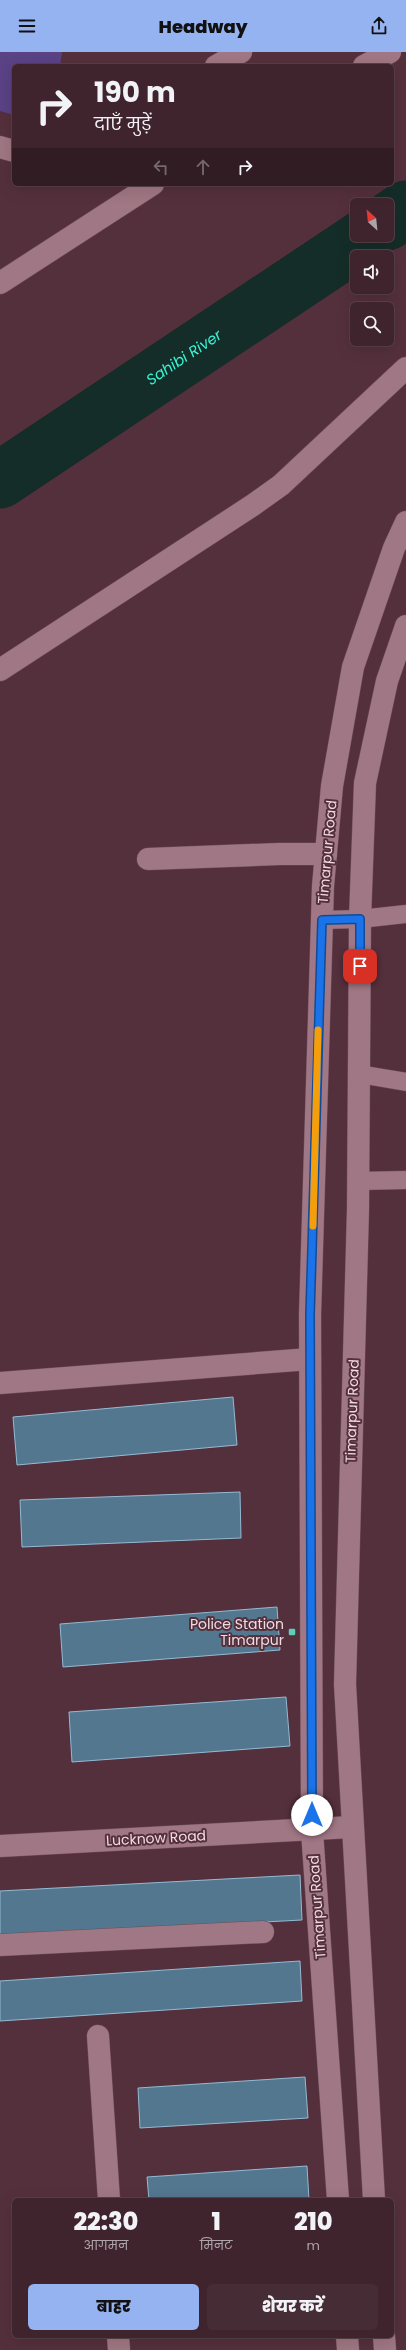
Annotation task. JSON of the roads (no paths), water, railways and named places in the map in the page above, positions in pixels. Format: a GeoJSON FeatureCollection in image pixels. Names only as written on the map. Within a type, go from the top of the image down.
{"type":"FeatureCollection","features":[{"type":"Feature","properties":{"kind":"street"},"geometry":{"type":"LineString","coordinates":[[219,64],[240,52]]}},
{"type":"Feature","properties":{"kind":"street"},"geometry":{"type":"LineString","coordinates":[[368,64],[390,52]]}},
{"type":"Feature","properties":{"kind":"street"},"geometry":{"type":"LineString","coordinates":[[0,147],[12,150]]}},
{"type":"Feature","properties":{"kind":"street"},"geometry":{"type":"LineString","coordinates":[[0,283],[150,186]]}},
{"type":"Feature","properties":{"kind":"street"},"geometry":{"type":"LineString","coordinates":[[0,670],[254,505],[281,485],[406,368]]}},
{"type":"Feature","properties":{"kind":"street","name":"Timarpur Road"},"geometry":{"type":"LineString","coordinates":[[338,2198],[312,1831],[310,1359],[322,920],[332,786],[353,667],[394,548],[406,522]]}},
{"type":"Feature","properties":{"kind":"street","name":"Timarpur Road"},"geometry":{"type":"LineString","coordinates":[[374,2198],[345,1684],[358,1181],[360,919],[365,784],[387,681],[406,626]]}},
{"type":"Feature","properties":{"kind":"street"},"geometry":{"type":"LineString","coordinates":[[148,859],[279,854],[326,854]]}},
{"type":"Feature","properties":{"kind":"street"},"geometry":{"type":"LineString","coordinates":[[0,1383],[310,1359]]}},
{"type":"Feature","properties":{"kind":"street","name":"Lucknow Road"},"geometry":{"type":"LineString","coordinates":[[0,1846],[312,1831],[352,1827]]}},
{"type":"Feature","properties":{"kind":"street"},"geometry":{"type":"LineString","coordinates":[[0,1945],[263,1932]]}},
{"type":"Feature","properties":{"kind":"street"},"geometry":{"type":"LineString","coordinates":[[98,2036],[109,2198]]}},
{"type":"Feature","properties":{"kind":"street"},"geometry":{"type":"LineString","coordinates":[[118,2338],[119,2350]]}},
{"type":"Feature","properties":{"kind":"street"},"geometry":{"type":"LineString","coordinates":[[347,2338],[348,2350]]}},
{"type":"Feature","properties":{"kind":"street"},"geometry":{"type":"LineString","coordinates":[[384,2338],[385,2350]]}},
{"type":"Feature","properties":{"kind":"lane"},"geometry":{"type":"LineString","coordinates":[[322,920],[360,919],[406,914]]}},
{"type":"Feature","properties":{"kind":"lane"},"geometry":{"type":"LineString","coordinates":[[359,1074],[406,1082]]}},
{"type":"Feature","properties":{"kind":"lane"},"geometry":{"type":"LineString","coordinates":[[358,1181],[406,1180]]}},
{"type":"Feature","properties":{"kind":"waterway","name":"Sahibi River"},"geometry":{"type":"LineString","coordinates":[[394,217],[406,209]]}},
{"type":"Feature","properties":{"kind":"waterway","name":"Sahibi River"},"geometry":{"type":"LineString","coordinates":[[0,480],[357,242]]}},
{"type":"Feature","properties":{"kind":"place","name":"Police Station Timarpur"},"geometry":{"type":"Point","coordinates":[292,1632]}}]}
